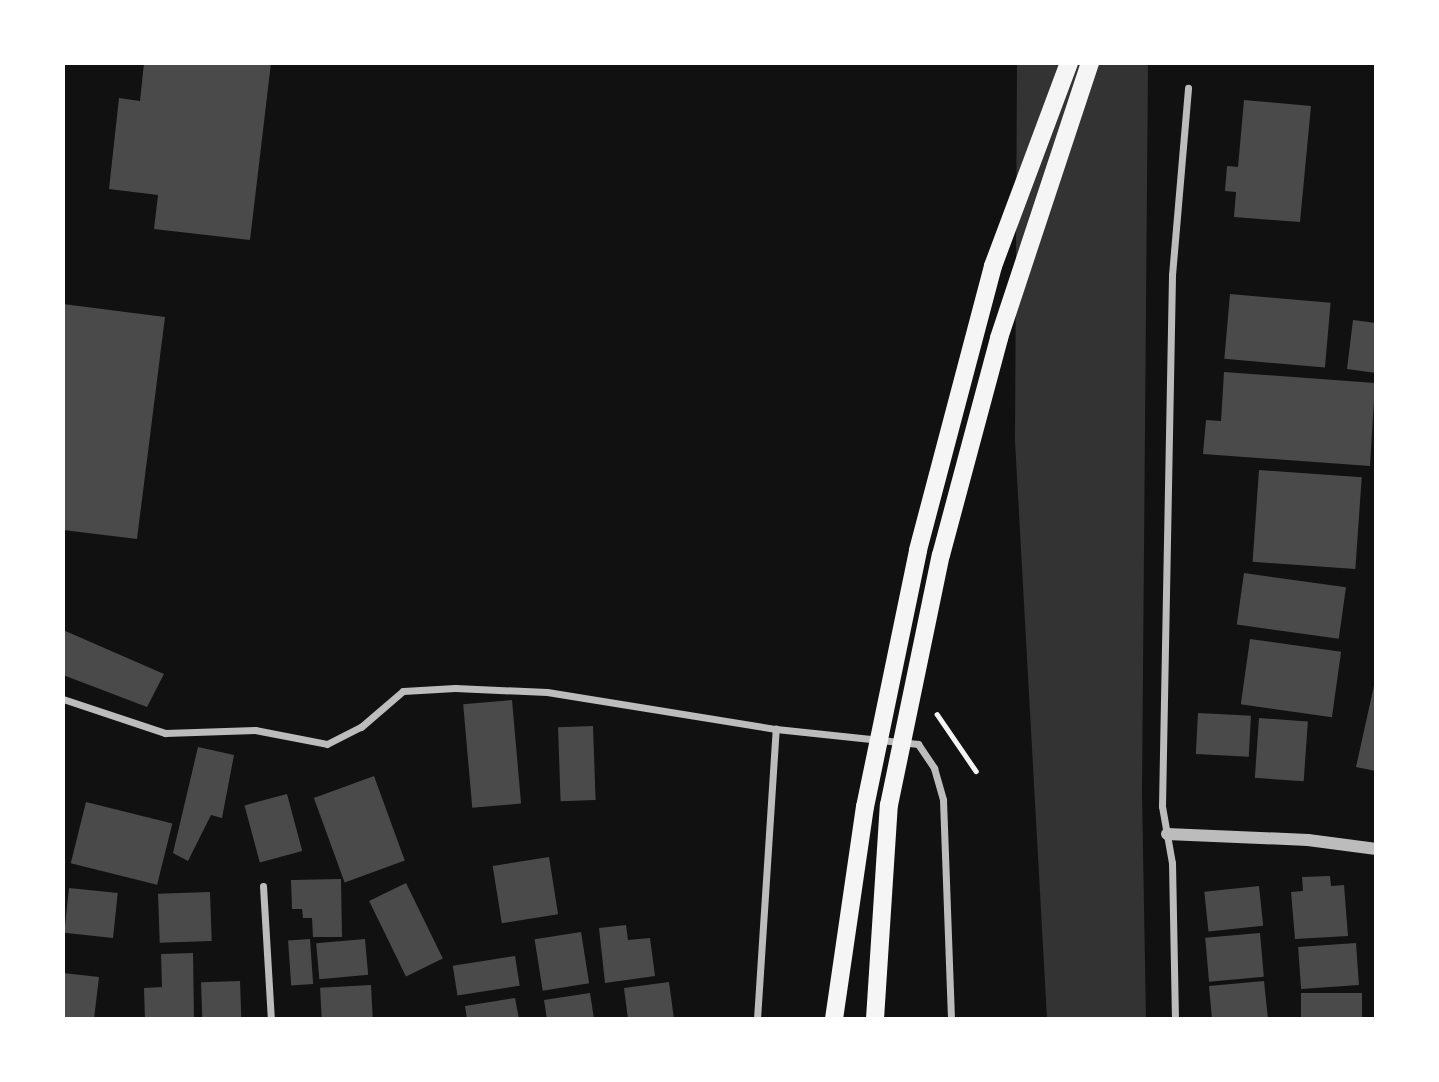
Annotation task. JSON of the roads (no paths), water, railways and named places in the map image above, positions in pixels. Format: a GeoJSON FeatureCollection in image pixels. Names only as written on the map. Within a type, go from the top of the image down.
{"type":"FeatureCollection","features":[{"type":"Feature","properties":{"kind":"main road"},"geometry":{"type":"LineString","coordinates":[[834,1019],[865,807],[918,550],[993,266],[1069,63]]}},
{"type":"Feature","properties":{"kind":"main road"},"geometry":{"type":"LineString","coordinates":[[875,1019],[889,805],[941,555],[995,352],[1090,63]]}},
{"type":"Feature","properties":{"kind":"street"},"geometry":{"type":"LineString","coordinates":[[1175,1019],[1172,863],[1162,806],[1172,275],[1188,88]]}},
{"type":"Feature","properties":{"kind":"street"},"geometry":{"type":"LineString","coordinates":[[63,699],[165,733],[255,730],[327,744],[361,727],[403,691],[455,688],[547,692],[776,729],[918,744],[934,768],[943,800],[951,1019]]}},
{"type":"Feature","properties":{"kind":"street"},"geometry":{"type":"LineString","coordinates":[[757,1019],[776,729]]}},
{"type":"Feature","properties":{"kind":"street"},"geometry":{"type":"LineString","coordinates":[[1167,834],[1308,841],[1376,849]]}},
{"type":"Feature","properties":{"kind":"street"},"geometry":{"type":"LineString","coordinates":[[263,886],[271,1019]]}}]}
